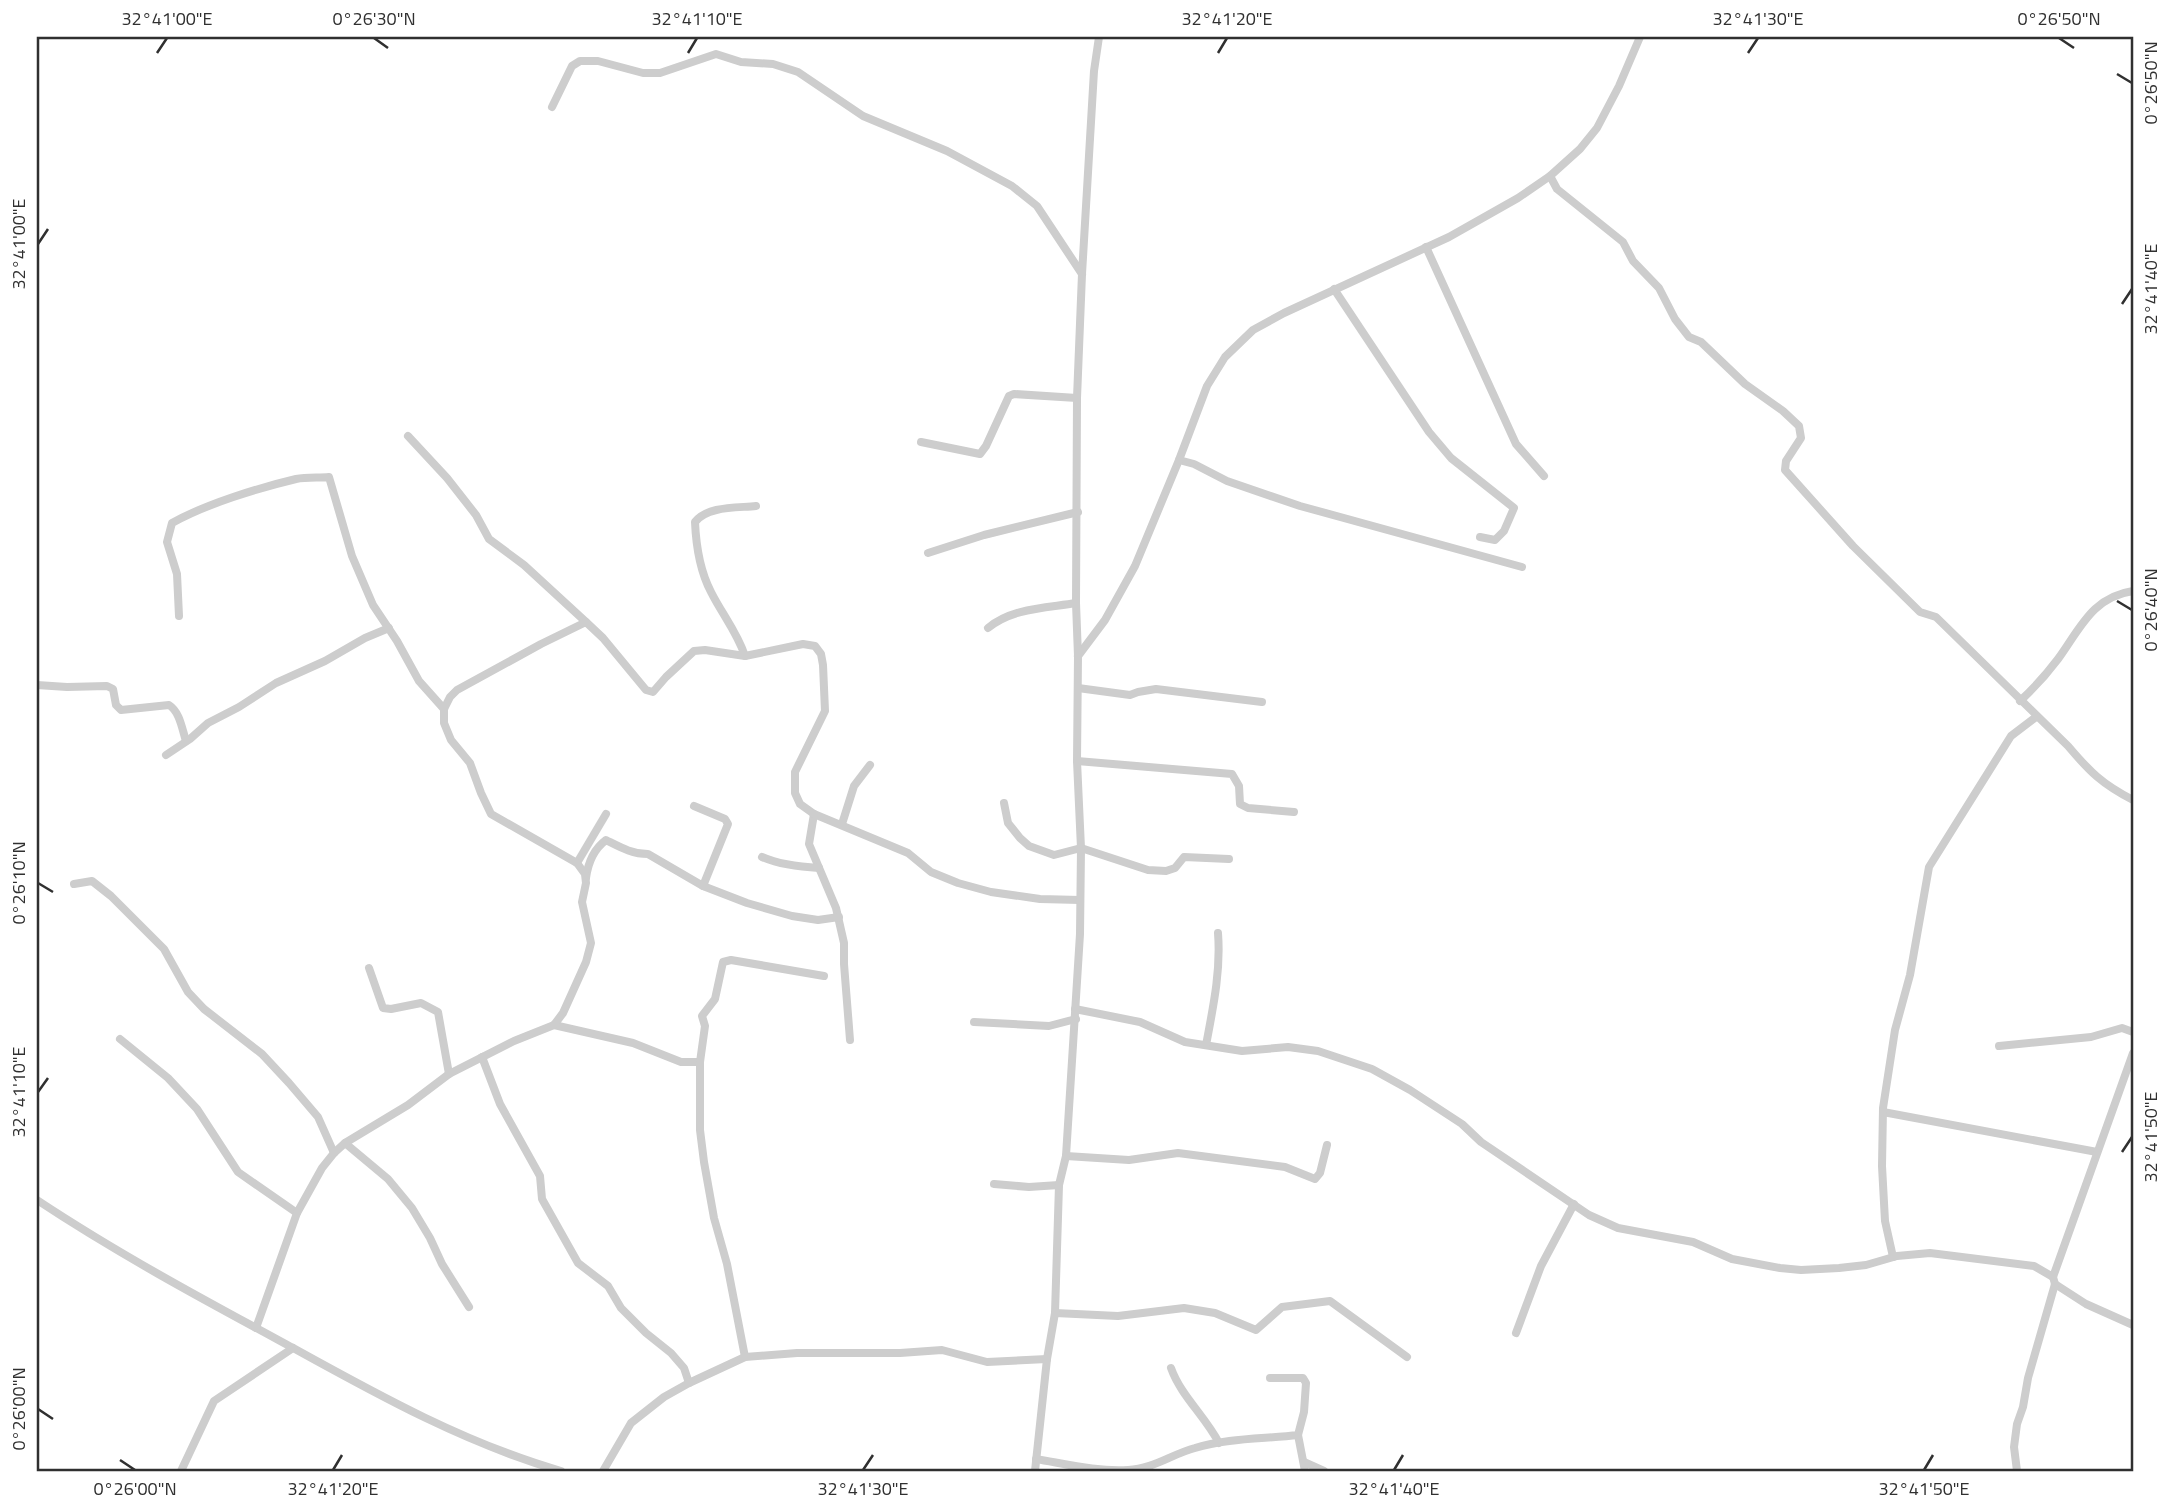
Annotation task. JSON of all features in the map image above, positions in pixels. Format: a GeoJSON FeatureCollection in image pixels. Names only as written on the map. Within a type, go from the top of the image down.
{"type":"FeatureCollection","features":[{"type":"Feature","properties":{"kind":"street"},"geometry":{"type":"LineString","coordinates":[[1035,1471],[1047,1359],[1055,1314],[1059,1185],[1066,1156],[1080,934],[1076,603],[1077,398],[1094,71],[1099,37]]}},
{"type":"Feature","properties":{"kind":"street"},"geometry":{"type":"LineString","coordinates":[[1078,656],[1105,620],[1135,566],[1207,386],[1225,357],[1252,330],[1449,237],[1518,198],[1550,176],[1580,149],[1597,128],[1640,37]]}},
{"type":"Feature","properties":{"kind":"street"},"geometry":{"type":"LineString","coordinates":[[552,107],[572,66],[580,61],[598,61],[643,73],[660,74],[712,54],[746,63],[774,64],[798,72],[863,116],[947,151],[1012,186],[1037,206],[1082,274]]}},
{"type":"Feature","properties":{"kind":"street"},"geometry":{"type":"LineString","coordinates":[[1550,176],[1557,189],[1623,242],[1633,261],[1659,288],[1675,319],[1689,337],[1701,342],[1745,384],[1799,426],[1801,438],[1786,461],[1785,470],[1853,546],[1920,612],[1936,617],[2068,746],[2087,769],[2108,787],[2133,800]]}},
{"type":"Feature","properties":{"kind":"street"},"geometry":{"type":"LineString","coordinates":[[1426,247],[1516,444],[1544,476]]}},
{"type":"Feature","properties":{"kind":"street"},"geometry":{"type":"LineString","coordinates":[[1334,289],[1371,348],[1451,458],[1514,508],[1504,531],[1495,540],[1480,537]]}},
{"type":"Feature","properties":{"kind":"street"},"geometry":{"type":"LineString","coordinates":[[921,442],[980,454],[1009,396],[1014,394],[1077,398]]}},
{"type":"Feature","properties":{"kind":"street"},"geometry":{"type":"LineString","coordinates":[[408,436],[455,487],[476,515],[489,540],[524,565],[603,638],[646,690],[653,692],[694,651],[744,656],[803,644],[815,646],[821,654],[825,711],[794,772],[800,804],[814,814],[908,853],[931,872],[958,883],[991,892],[1080,900]]}},
{"type":"Feature","properties":{"kind":"street"},"geometry":{"type":"LineString","coordinates":[[1179,460],[1194,464],[1227,481],[1300,506],[1522,567]]}},
{"type":"Feature","properties":{"kind":"street"},"geometry":{"type":"LineString","coordinates":[[179,616],[177,574],[167,542],[172,523],[186,515],[239,496],[299,479],[329,477],[352,555],[373,605],[419,681],[444,709]]}},
{"type":"Feature","properties":{"kind":"street"},"geometry":{"type":"LineString","coordinates":[[744,656],[730,623],[710,591],[696,546],[695,522],[702,515],[717,510],[756,506]]}},
{"type":"Feature","properties":{"kind":"street"},"geometry":{"type":"LineString","coordinates":[[928,553],[984,535],[1078,512]]}},
{"type":"Feature","properties":{"kind":"street"},"geometry":{"type":"LineString","coordinates":[[2020,701],[2042,679],[2089,614],[2115,594],[2133,591]]}},
{"type":"Feature","properties":{"kind":"street"},"geometry":{"type":"LineString","coordinates":[[988,628],[996,621],[1020,611],[1076,603]]}},
{"type":"Feature","properties":{"kind":"street"},"geometry":{"type":"LineString","coordinates":[[586,622],[457,690],[444,709],[444,723],[451,740],[470,763],[491,814],[577,863],[585,874],[586,883]]}},
{"type":"Feature","properties":{"kind":"street"},"geometry":{"type":"LineString","coordinates":[[166,755],[208,723],[276,683],[389,628]]}},
{"type":"Feature","properties":{"kind":"street"},"geometry":{"type":"LineString","coordinates":[[37,685],[107,686],[113,689],[116,705],[121,710],[169,705],[177,715],[186,741]]}},
{"type":"Feature","properties":{"kind":"street"},"geometry":{"type":"LineString","coordinates":[[1078,688],[1130,695],[1156,689],[1262,702]]}},
{"type":"Feature","properties":{"kind":"street"},"geometry":{"type":"LineString","coordinates":[[1893,1257],[1885,1221],[1883,1112],[1888,1063],[1910,975],[1930,867],[2011,736],[2036,717]]}},
{"type":"Feature","properties":{"kind":"street"},"geometry":{"type":"LineString","coordinates":[[1077,761],[1232,774],[1239,786],[1240,804],[1248,808],[1294,812]]}},
{"type":"Feature","properties":{"kind":"street"},"geometry":{"type":"LineString","coordinates":[[842,824],[855,786],[870,765]]}},
{"type":"Feature","properties":{"kind":"street"},"geometry":{"type":"LineString","coordinates":[[1004,803],[1008,823],[1030,846],[1054,855],[1081,848],[1148,870],[1166,871],[1174,868],[1184,857],[1229,859]]}},
{"type":"Feature","properties":{"kind":"street"},"geometry":{"type":"LineString","coordinates":[[694,806],[725,819],[728,824],[703,886]]}},
{"type":"Feature","properties":{"kind":"street"},"geometry":{"type":"LineString","coordinates":[[577,863],[607,814]]}},
{"type":"Feature","properties":{"kind":"street"},"geometry":{"type":"LineString","coordinates":[[814,814],[809,844],[839,917],[844,943],[850,1040]]}},
{"type":"Feature","properties":{"kind":"street"},"geometry":{"type":"LineString","coordinates":[[554,1025],[563,1013],[586,962],[591,943],[582,902],[588,864],[606,840],[626,850],[648,854],[703,886],[747,903],[792,916],[818,920],[839,917]]}},
{"type":"Feature","properties":{"kind":"street"},"geometry":{"type":"LineString","coordinates":[[762,857],[775,863],[819,868]]}},
{"type":"Feature","properties":{"kind":"street"},"geometry":{"type":"LineString","coordinates":[[74,884],[92,881],[111,896],[164,949],[188,992],[204,1009],[262,1054],[318,1117],[334,1153]]}},
{"type":"Feature","properties":{"kind":"street"},"geometry":{"type":"LineString","coordinates":[[1206,1045],[1216,995],[1220,951],[1218,933]]}},
{"type":"Feature","properties":{"kind":"street"},"geometry":{"type":"LineString","coordinates":[[745,1357],[704,1162],[700,1130],[700,1062],[705,1026],[702,1016],[715,999],[723,962],[731,960],[824,976]]}},
{"type":"Feature","properties":{"kind":"street"},"geometry":{"type":"LineString","coordinates":[[369,968],[383,1008],[421,1003],[438,1013],[449,1074]]}},
{"type":"Feature","properties":{"kind":"street"},"geometry":{"type":"LineString","coordinates":[[1075,1009],[1140,1022],[1185,1042],[1242,1051],[1287,1047],[1318,1051],[1372,1069],[1462,1124],[1481,1142],[1589,1215],[1618,1228],[1693,1242],[1732,1259],[1801,1270],[1867,1265],[1893,1257],[1930,1253],[2034,1266],[2086,1304],[2133,1325]]}},
{"type":"Feature","properties":{"kind":"street"},"geometry":{"type":"LineString","coordinates":[[974,1022],[1049,1026],[1076,1019]]}},
{"type":"Feature","properties":{"kind":"street"},"geometry":{"type":"LineString","coordinates":[[256,1328],[297,1213],[322,1168],[345,1143],[408,1105],[449,1074],[524,1036],[554,1025],[633,1043],[681,1062],[700,1062]]}},
{"type":"Feature","properties":{"kind":"street"},"geometry":{"type":"LineString","coordinates":[[1999,1046],[2091,1037],[2122,1028],[2133,1032]]}},
{"type":"Feature","properties":{"kind":"street"},"geometry":{"type":"LineString","coordinates":[[120,1039],[168,1078],[197,1110],[238,1172],[297,1213]]}},
{"type":"Feature","properties":{"kind":"street"},"geometry":{"type":"LineString","coordinates":[[2017,1471],[2014,1447],[2017,1424],[2054,1280],[2133,1053]]}},
{"type":"Feature","properties":{"kind":"street"},"geometry":{"type":"LineString","coordinates":[[482,1057],[500,1104],[540,1176],[542,1199],[578,1263],[608,1286],[621,1308],[671,1353],[684,1368],[689,1383]]}},
{"type":"Feature","properties":{"kind":"street"},"geometry":{"type":"LineString","coordinates":[[1883,1112],[2098,1152]]}},
{"type":"Feature","properties":{"kind":"street"},"geometry":{"type":"LineString","coordinates":[[345,1143],[388,1180],[412,1208],[469,1307]]}},
{"type":"Feature","properties":{"kind":"street"},"geometry":{"type":"LineString","coordinates":[[1066,1156],[1129,1160],[1178,1153],[1285,1167],[1315,1179],[1321,1174],[1326,1145]]}},
{"type":"Feature","properties":{"kind":"street"},"geometry":{"type":"LineString","coordinates":[[994,1184],[1029,1187],[1059,1185]]}},
{"type":"Feature","properties":{"kind":"street"},"geometry":{"type":"LineString","coordinates":[[37,1200],[76,1226],[393,1403],[522,1460],[561,1471]]}},
{"type":"Feature","properties":{"kind":"street"},"geometry":{"type":"LineString","coordinates":[[1516,1333],[1541,1266],[1574,1204]]}},
{"type":"Feature","properties":{"kind":"street"},"geometry":{"type":"LineString","coordinates":[[1055,1314],[1118,1316],[1184,1308],[1215,1313],[1256,1330],[1282,1307],[1330,1300],[1407,1357]]}},
{"type":"Feature","properties":{"kind":"street"},"geometry":{"type":"LineString","coordinates":[[181,1471],[214,1401],[293,1348]]}},
{"type":"Feature","properties":{"kind":"street"},"geometry":{"type":"LineString","coordinates":[[603,1471],[631,1423],[664,1397],[745,1357],[797,1353],[900,1353],[942,1350],[986,1362],[1047,1359]]}},
{"type":"Feature","properties":{"kind":"street"},"geometry":{"type":"LineString","coordinates":[[1171,1368],[1176,1381],[1219,1443]]}},
{"type":"Feature","properties":{"kind":"street"},"geometry":{"type":"LineString","coordinates":[[1270,1378],[1303,1378],[1306,1383],[1304,1412],[1297,1435],[1305,1467],[1324,1471]]}},
{"type":"Feature","properties":{"kind":"street"},"geometry":{"type":"LineString","coordinates":[[1036,1459],[1127,1471],[1144,1469],[1194,1448],[1297,1435]]}}]}
